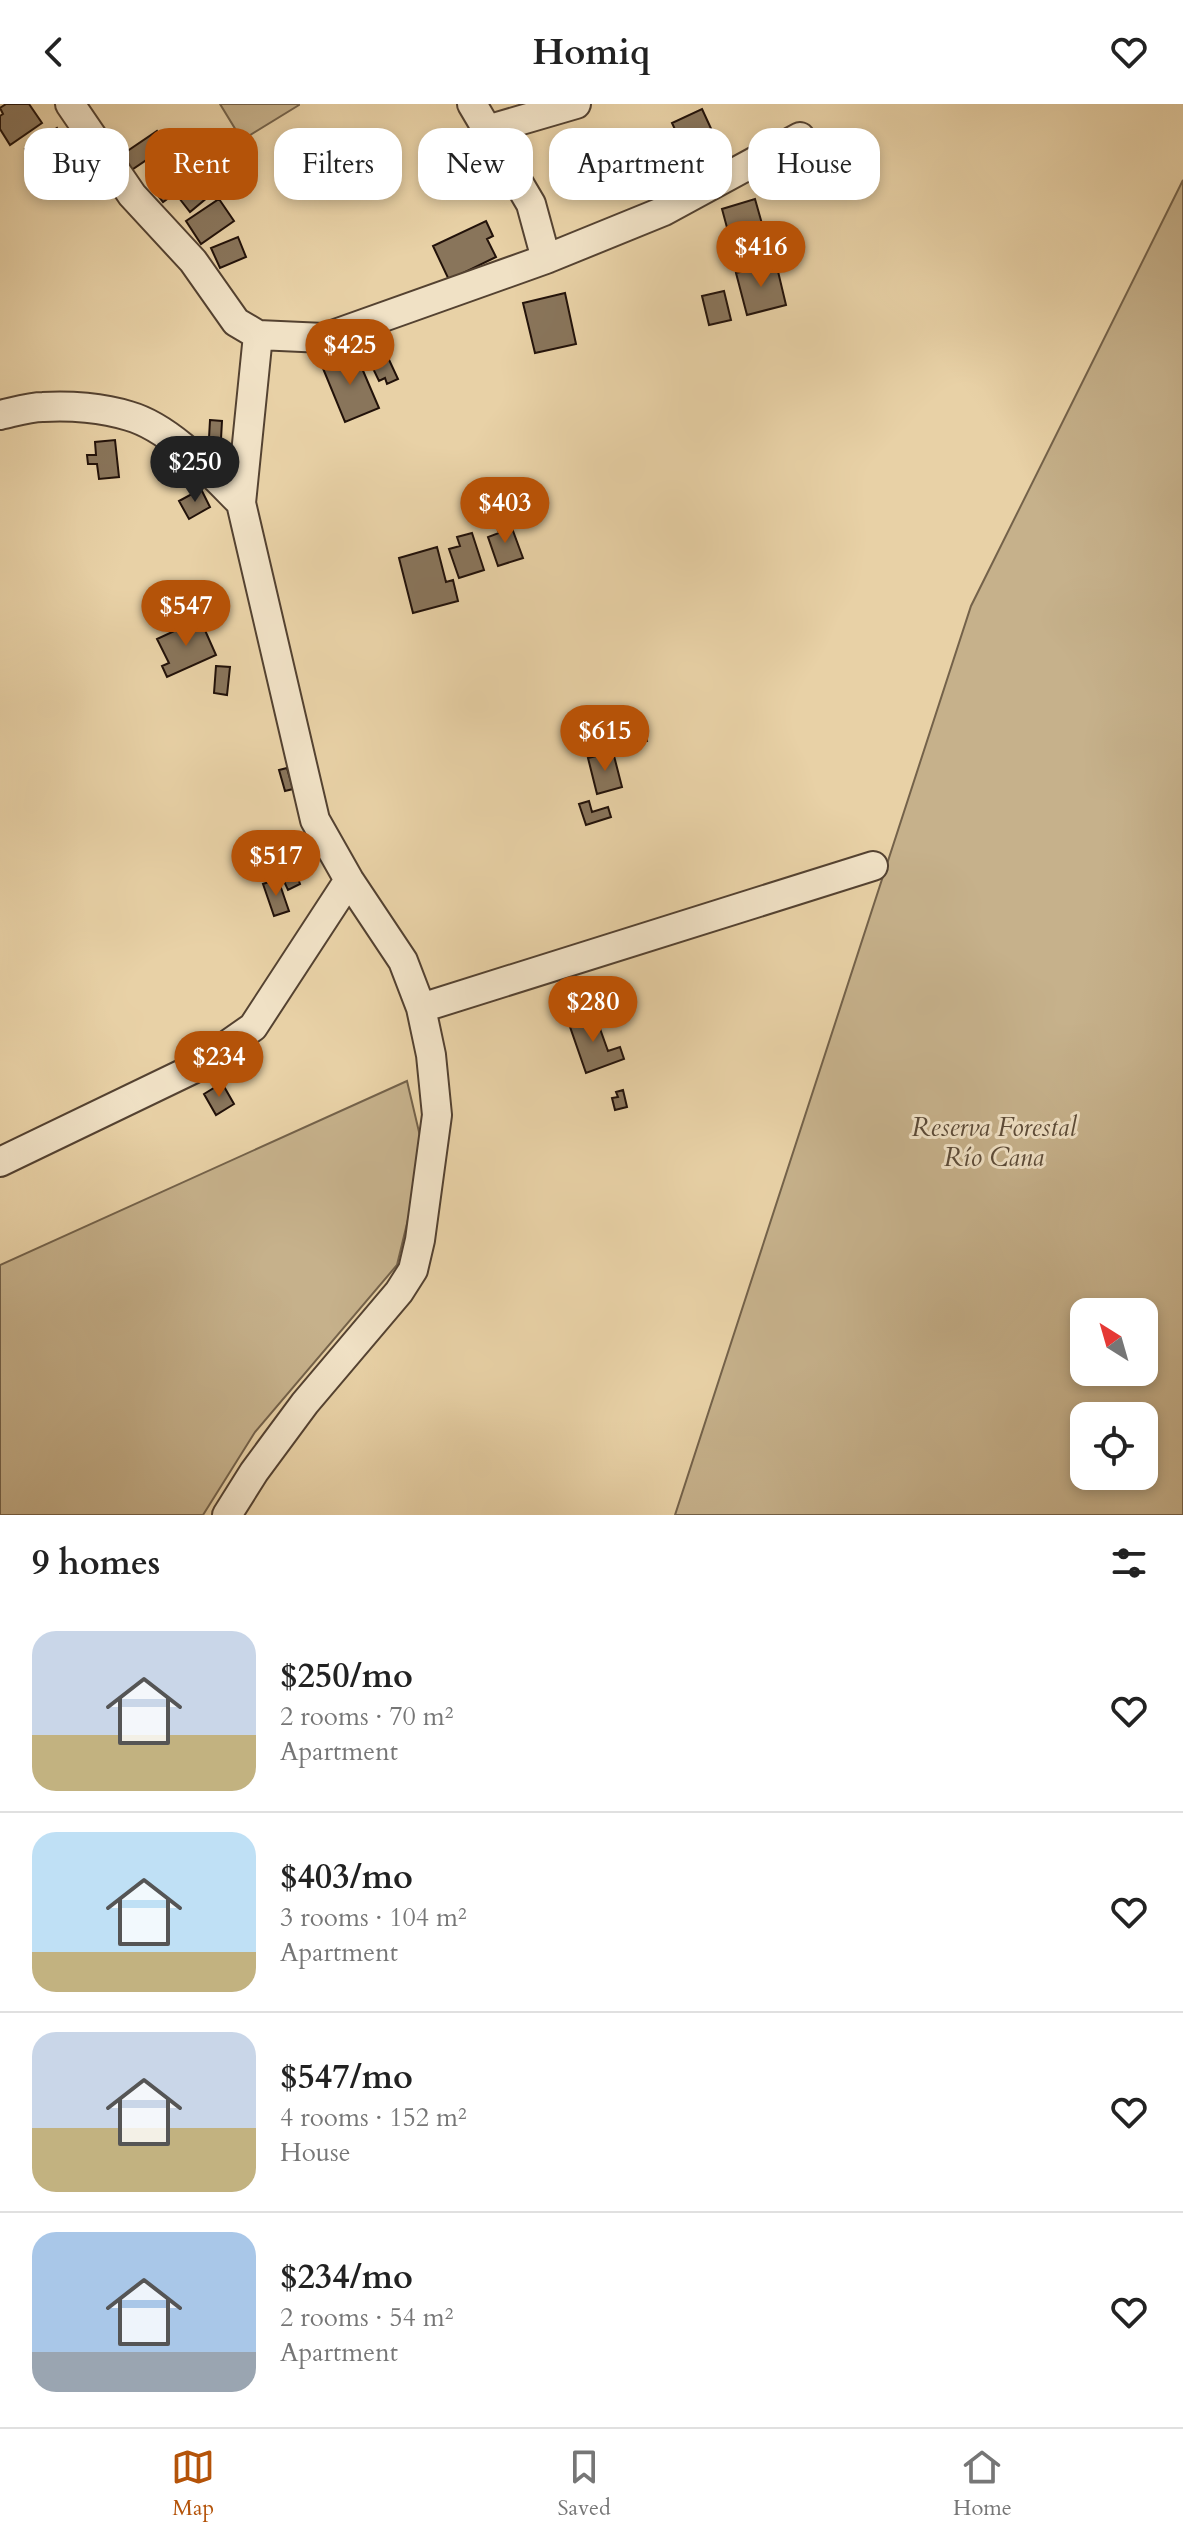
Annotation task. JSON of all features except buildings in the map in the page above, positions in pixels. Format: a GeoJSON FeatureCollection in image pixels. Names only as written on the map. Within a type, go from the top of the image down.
{"type":"FeatureCollection","features":[{"type":"Feature","properties":{"kind":"street"},"geometry":{"type":"LineString","coordinates":[[70,104],[132,195],[193,261],[236,322],[258,335],[324,338],[546,259],[664,211],[748,165]]}},
{"type":"Feature","properties":{"kind":"street"},"geometry":{"type":"LineString","coordinates":[[472,104],[486,128]]}},
{"type":"Feature","properties":{"kind":"street"},"geometry":{"type":"LineString","coordinates":[[494,128],[576,104]]}},
{"type":"Feature","properties":{"kind":"street"},"geometry":{"type":"LineString","coordinates":[[529,200],[546,259]]}},
{"type":"Feature","properties":{"kind":"street"},"geometry":{"type":"LineString","coordinates":[[227,1515],[254,1472],[305,1403],[399,1292],[413,1270],[437,1115],[431,1055],[421,1008],[403,961],[349,880],[315,820],[241,503],[258,335]]}},
{"type":"Feature","properties":{"kind":"street"},"geometry":{"type":"LineString","coordinates":[[0,415],[42,406],[96,409],[131,416],[165,434],[241,503]]}},
{"type":"Feature","properties":{"kind":"street"},"geometry":{"type":"LineString","coordinates":[[421,1008],[873,866]]}},
{"type":"Feature","properties":{"kind":"street"},"geometry":{"type":"LineString","coordinates":[[0,1162],[193,1069],[253,1027],[349,880]]}},
{"type":"Feature","properties":{"kind":"green space"},"geometry":{"type":"Polygon","coordinates":[[[220,104],[299,104],[258,130],[235,128],[220,104]]]}},
{"type":"Feature","properties":{"kind":"green space","name":"Reserva Forestal Río Cana"},"geometry":{"type":"Polygon","coordinates":[[[1183,180],[1183,1515],[675,1515],[971,606],[1183,180]]]}},
{"type":"Feature","properties":{"kind":"green space"},"geometry":{"type":"Polygon","coordinates":[[[407,1081],[424,1153],[397,1265],[255,1432],[203,1515],[0,1515],[0,1265],[407,1081]]]}}]}
